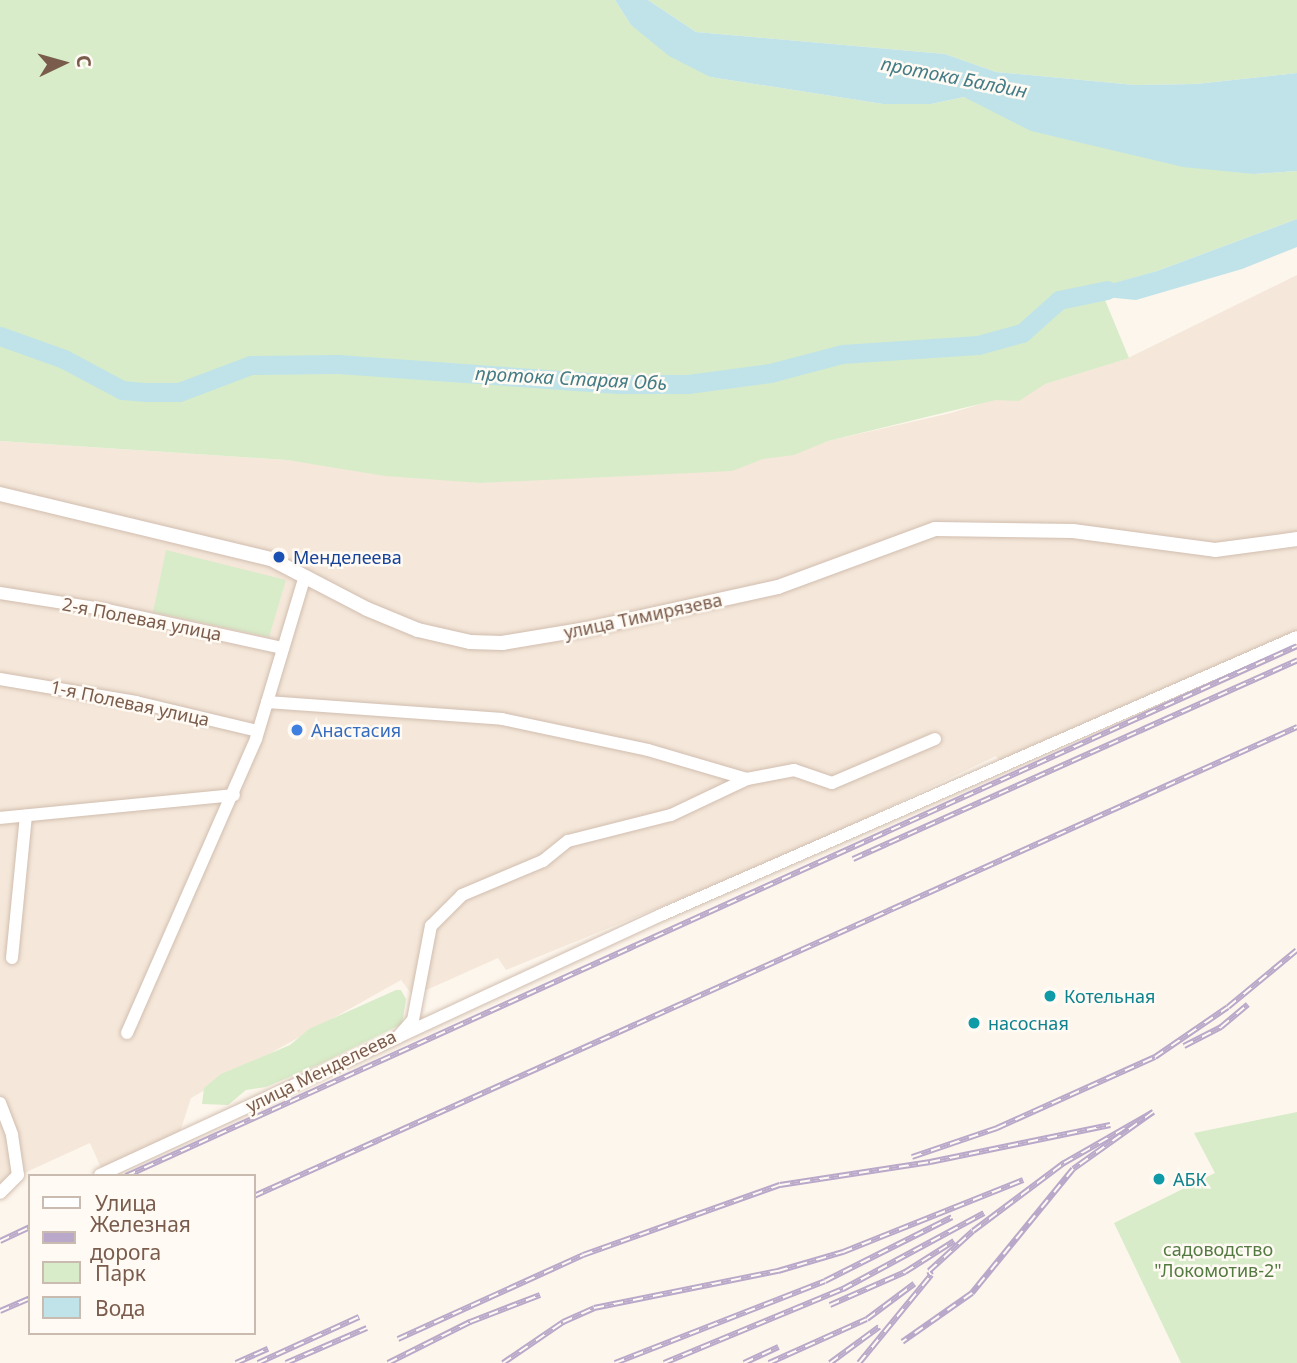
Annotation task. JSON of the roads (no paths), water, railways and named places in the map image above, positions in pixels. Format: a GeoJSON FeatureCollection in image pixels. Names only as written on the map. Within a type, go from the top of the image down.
{"type":"FeatureCollection","features":[{"type":"Feature","properties":{"kind":"street","name":"улица Тимирязева"},"geometry":{"type":"LineString","coordinates":[[0,495],[271,559],[418,630],[470,642],[502,643],[624,622],[778,587],[935,529],[1073,531],[1215,550],[1297,539]]}},
{"type":"Feature","properties":{"kind":"street"},"geometry":{"type":"LineString","coordinates":[[127,1032],[234,795],[258,731],[305,576]]}},
{"type":"Feature","properties":{"kind":"street","name":"2-я Полевая улица"},"geometry":{"type":"LineString","coordinates":[[0,593],[108,610],[283,648]]}},
{"type":"Feature","properties":{"kind":"street"},"geometry":{"type":"LineString","coordinates":[[398,1037],[661,915],[1297,637]]}},
{"type":"Feature","properties":{"kind":"street","name":"1-я Полевая улица"},"geometry":{"type":"LineString","coordinates":[[0,679],[136,702],[258,731]]}},
{"type":"Feature","properties":{"kind":"street","name":"улица Менделеева"},"geometry":{"type":"LineString","coordinates":[[267,702],[502,719],[648,750],[747,779]]}},
{"type":"Feature","properties":{"kind":"street","name":"улица Менделеева"},"geometry":{"type":"LineString","coordinates":[[102,1174],[398,1037],[414,1020],[431,926],[462,895],[543,861],[568,841],[671,816],[747,779],[794,770],[832,783],[935,739]]}},
{"type":"Feature","properties":{"kind":"street"},"geometry":{"type":"LineString","coordinates":[[0,818],[234,795]]}},
{"type":"Feature","properties":{"kind":"street"},"geometry":{"type":"LineString","coordinates":[[12,958],[26,816]]}},
{"type":"Feature","properties":{"kind":"street"},"geometry":{"type":"LineString","coordinates":[[0,1103],[12,1135],[18,1175],[0,1193]]}},
{"type":"Feature","properties":{"kind":"water","name":"протока Балдин"},"geometry":{"type":"Polygon","coordinates":[[[615,0],[648,0],[696,32],[945,54],[996,72],[1135,85],[1196,84],[1297,73],[1297,171],[1254,174],[1183,167],[1031,131],[964,97],[931,104],[883,104],[710,77],[669,56],[631,25],[615,0]]]}},
{"type":"Feature","properties":{"kind":"water"},"geometry":{"type":"Polygon","coordinates":[[[1297,219],[1297,247],[1242,269],[1136,300],[1074,294],[1157,271],[1297,219]]]}},
{"type":"Feature","properties":{"kind":"waterway","name":"протока Старая Обь"},"geometry":{"type":"LineString","coordinates":[[0,336],[64,359],[122,390],[146,392],[179,392],[251,365],[338,364],[618,384],[688,384],[770,373],[842,354],[978,345],[1022,333],[1059,300],[1107,290]]}},
{"type":"Feature","properties":{"kind":"railway"},"geometry":{"type":"LineString","coordinates":[[130,1174],[1297,646]]}},
{"type":"Feature","properties":{"kind":"railway"},"geometry":{"type":"LineString","coordinates":[[853,859],[1297,660]]}},
{"type":"Feature","properties":{"kind":"railway"},"geometry":{"type":"LineString","coordinates":[[256,1195],[1297,727]]}},
{"type":"Feature","properties":{"kind":"railway"},"geometry":{"type":"LineString","coordinates":[[912,1157],[997,1128],[1155,1057],[1228,1007],[1297,950]]}},
{"type":"Feature","properties":{"kind":"railway"},"geometry":{"type":"LineString","coordinates":[[1184,1046],[1221,1027],[1248,1004]]}},
{"type":"Feature","properties":{"kind":"railway"},"geometry":{"type":"LineString","coordinates":[[859,1363],[931,1275],[929,1271],[973,1231],[1064,1163],[1153,1112],[1073,1169],[972,1293],[902,1342]]}},
{"type":"Feature","properties":{"kind":"railway"},"geometry":{"type":"LineString","coordinates":[[398,1339],[583,1255],[780,1185],[930,1162],[1110,1125]]}},
{"type":"Feature","properties":{"kind":"railway"},"geometry":{"type":"LineString","coordinates":[[503,1363],[563,1322],[594,1308],[778,1271],[843,1252],[1023,1180]]}},
{"type":"Feature","properties":{"kind":"railway"},"geometry":{"type":"LineString","coordinates":[[664,1363],[843,1289],[984,1213]]}},
{"type":"Feature","properties":{"kind":"railway"},"geometry":{"type":"LineString","coordinates":[[615,1363],[825,1281],[952,1217]]}},
{"type":"Feature","properties":{"kind":"railway"},"geometry":{"type":"LineString","coordinates":[[0,1241],[28,1228]]}},
{"type":"Feature","properties":{"kind":"railway"},"geometry":{"type":"LineString","coordinates":[[830,1305],[905,1272],[954,1241]]}},
{"type":"Feature","properties":{"kind":"railway"},"geometry":{"type":"LineString","coordinates":[[769,1363],[867,1319],[914,1284]]}},
{"type":"Feature","properties":{"kind":"railway"},"geometry":{"type":"LineString","coordinates":[[388,1363],[470,1322],[540,1295]]}},
{"type":"Feature","properties":{"kind":"railway"},"geometry":{"type":"LineString","coordinates":[[0,1311],[28,1299]]}},
{"type":"Feature","properties":{"kind":"railway"},"geometry":{"type":"LineString","coordinates":[[258,1363],[359,1317]]}},
{"type":"Feature","properties":{"kind":"railway"},"geometry":{"type":"LineString","coordinates":[[830,1363],[879,1327]]}},
{"type":"Feature","properties":{"kind":"railway"},"geometry":{"type":"LineString","coordinates":[[286,1363],[367,1328]]}},
{"type":"Feature","properties":{"kind":"railway"},"geometry":{"type":"LineString","coordinates":[[744,1363],[779,1347]]}},
{"type":"Feature","properties":{"kind":"railway"},"geometry":{"type":"LineString","coordinates":[[236,1363],[268,1349]]}},
{"type":"Feature","properties":{"kind":"place","name":"Менделеева"},"geometry":{"type":"Point","coordinates":[279,557]}},
{"type":"Feature","properties":{"kind":"place","name":"Анастасия"},"geometry":{"type":"Point","coordinates":[297,730]}},
{"type":"Feature","properties":{"kind":"place","name":"Котельная"},"geometry":{"type":"Point","coordinates":[1050,996]}},
{"type":"Feature","properties":{"kind":"place","name":"насосная"},"geometry":{"type":"Point","coordinates":[974,1023]}},
{"type":"Feature","properties":{"kind":"place","name":"АБК"},"geometry":{"type":"Point","coordinates":[1159,1179]}},
{"type":"Feature","properties":{"kind":"park label","name":"садоводство \"Локомотив-2\""},"geometry":{"type":"Point","coordinates":[1218,1260]}}]}
